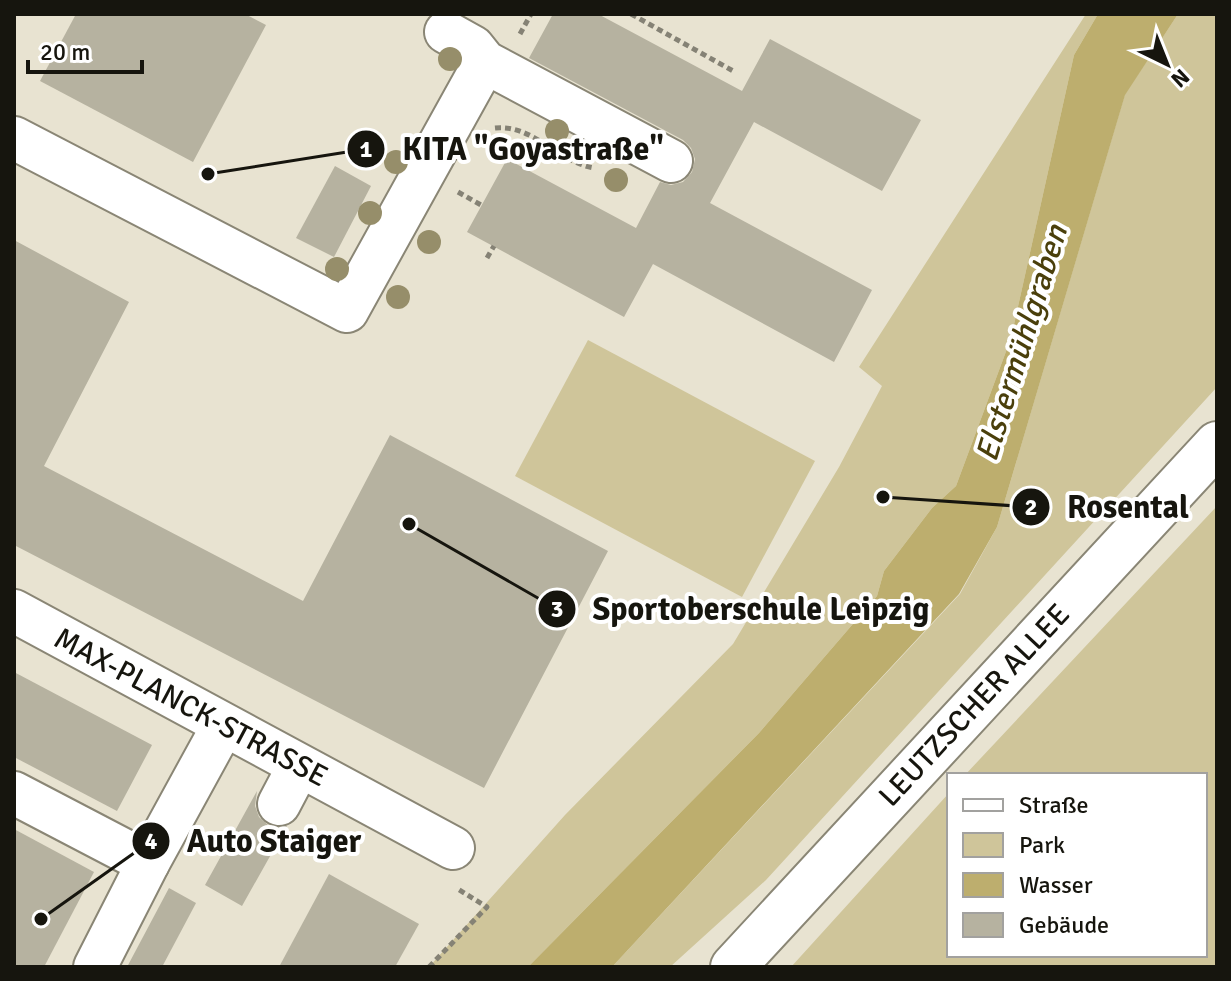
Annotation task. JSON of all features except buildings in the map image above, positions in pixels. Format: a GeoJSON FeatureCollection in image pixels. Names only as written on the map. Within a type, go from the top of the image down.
{"type":"FeatureCollection","features":[{"type":"Feature","properties":{"kind":"main road","name":"LEUTZSCHER ALLEE"},"geometry":{"type":"LineString","coordinates":[[733,967],[1217,444]]}},
{"type":"Feature","properties":{"kind":"street"},"geometry":{"type":"LineString","coordinates":[[446,32],[473,47],[485,62],[655,153]]}},
{"type":"Feature","properties":{"kind":"street"},"geometry":{"type":"LineString","coordinates":[[14,138],[347,311],[485,62]]}},
{"type":"Feature","properties":{"kind":"street","name":"MAX-PLANCK-STRASSE"},"geometry":{"type":"LineString","coordinates":[[14,611],[453,848]]}},
{"type":"Feature","properties":{"kind":"street"},"geometry":{"type":"LineString","coordinates":[[95,967],[223,726]]}},
{"type":"Feature","properties":{"kind":"street"},"geometry":{"type":"LineString","coordinates":[[279,804],[299,766]]}},
{"type":"Feature","properties":{"kind":"street"},"geometry":{"type":"LineString","coordinates":[[14,793],[148,863]]}},
{"type":"Feature","properties":{"kind":"path"},"geometry":{"type":"LineString","coordinates":[[631,14],[735,72]]}},
{"type":"Feature","properties":{"kind":"path"},"geometry":{"type":"LineString","coordinates":[[487,128],[520,130],[566,160],[602,170],[655,153]]}},
{"type":"Feature","properties":{"kind":"path"},"geometry":{"type":"LineString","coordinates":[[456,190],[481,205]]}},
{"type":"Feature","properties":{"kind":"path"},"geometry":{"type":"LineString","coordinates":[[487,258],[494,246]]}},
{"type":"Feature","properties":{"kind":"path"},"geometry":{"type":"LineString","coordinates":[[429,967],[487,907],[434,875],[453,848]]}},
{"type":"Feature","properties":{"kind":"green space"},"geometry":{"type":"Polygon","coordinates":[[[1086,14],[1098,14],[1074,55],[1011,338],[956,486],[932,508],[884,571],[877,596],[759,733],[528,967],[429,967],[565,815],[733,644],[839,467],[882,386],[859,367],[1086,14]]]}},
{"type":"Feature","properties":{"kind":"green space"},"geometry":{"type":"Polygon","coordinates":[[[1178,14],[1217,14],[1217,387],[766,880],[670,967],[612,967],[960,594],[997,527],[1125,94],[1178,14]]]}},
{"type":"Feature","properties":{"kind":"green space"},"geometry":{"type":"Polygon","coordinates":[[[588,340],[815,461],[742,597],[515,476],[588,340]]]}},
{"type":"Feature","properties":{"kind":"green space"},"geometry":{"type":"Polygon","coordinates":[[[1217,506],[1217,967],[791,967],[947,795],[947,957],[1207,957],[1207,773],[967,773],[1217,506]]]}},
{"type":"Feature","properties":{"kind":"water","name":"Elstermühlgraben"},"geometry":{"type":"Polygon","coordinates":[[[1098,14],[1178,14],[1125,95],[997,527],[959,594],[612,967],[528,967],[759,733],[877,596],[884,571],[932,508],[956,486],[1011,338],[1074,55],[1098,14]]]}},
{"type":"Feature","properties":{"kind":"place","name":"KITA \"Goyastraße\""},"geometry":{"type":"Point","coordinates":[208,174]}},
{"type":"Feature","properties":{"kind":"place","name":"Rosental"},"geometry":{"type":"Point","coordinates":[883,497]}},
{"type":"Feature","properties":{"kind":"place","name":"Sportoberschule Leipzig"},"geometry":{"type":"Point","coordinates":[409,524]}},
{"type":"Feature","properties":{"kind":"place","name":"Auto Staiger"},"geometry":{"type":"Point","coordinates":[41,919]}}]}
